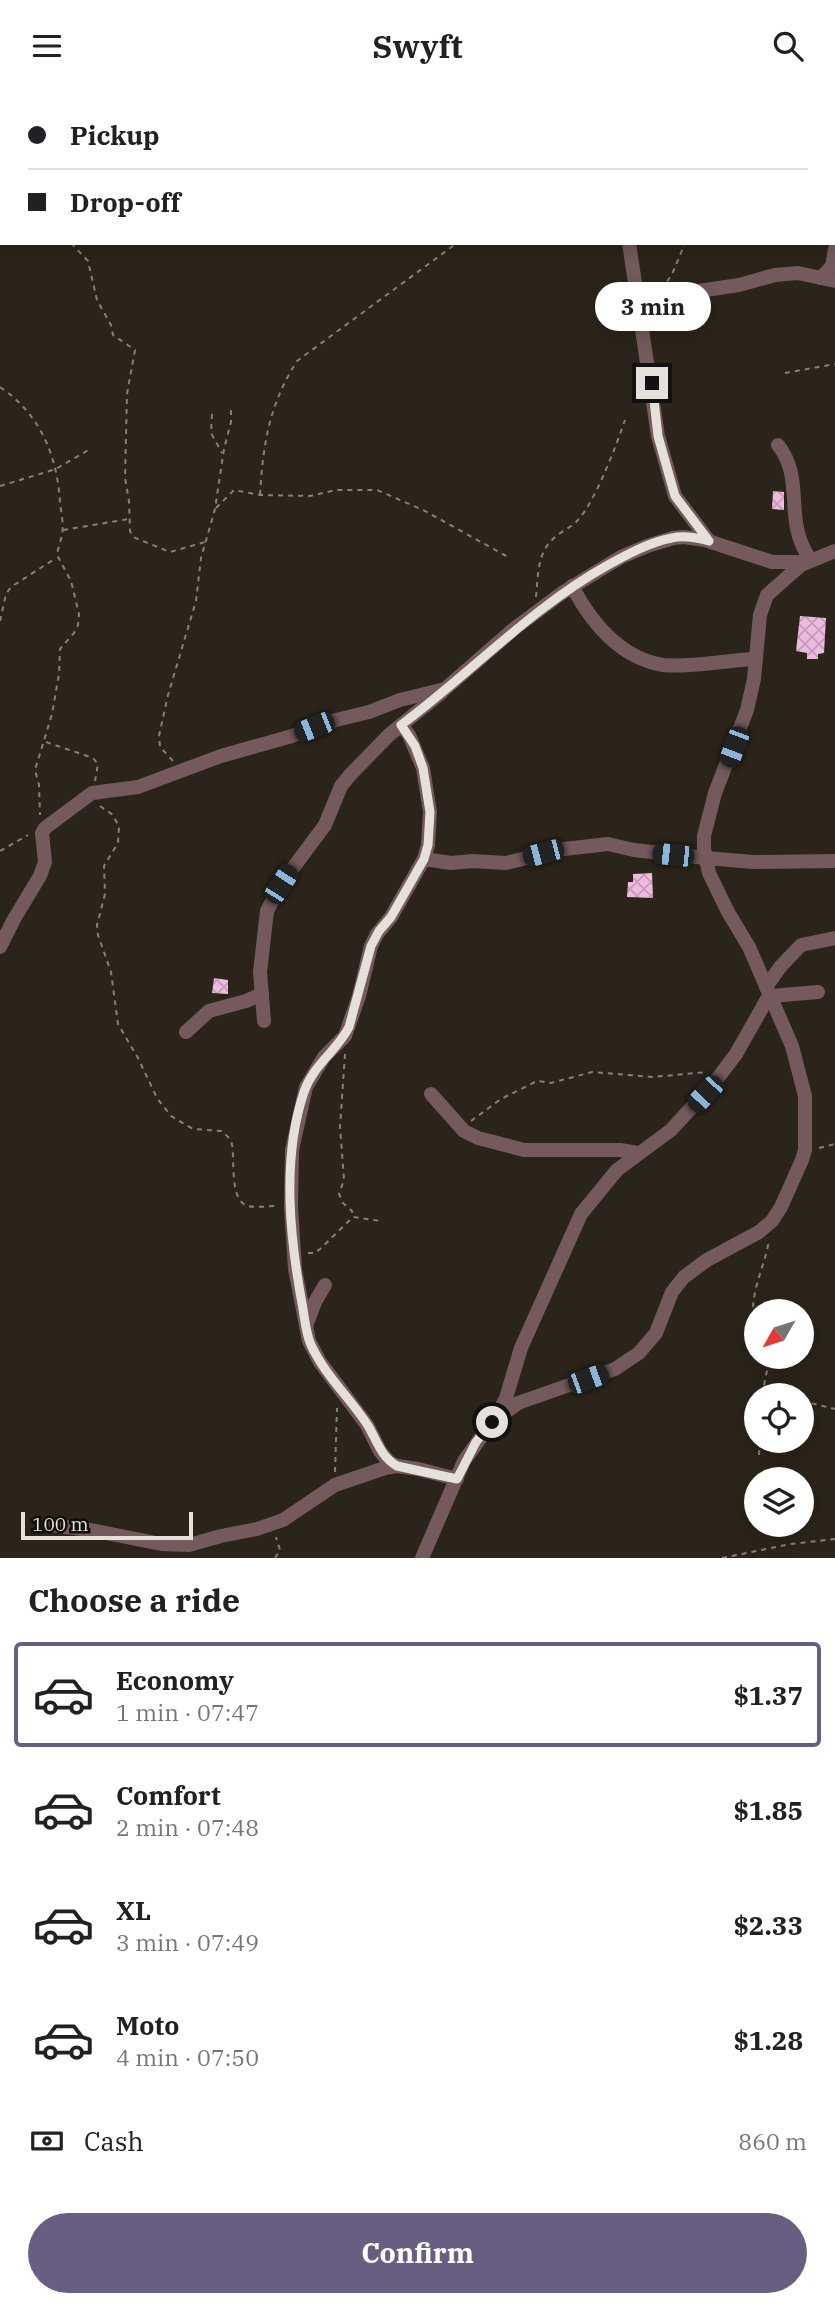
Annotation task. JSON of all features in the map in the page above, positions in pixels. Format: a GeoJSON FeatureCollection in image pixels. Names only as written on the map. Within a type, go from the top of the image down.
{"type":"FeatureCollection","features":[{"type":"Feature","properties":{"kind":"street"},"geometry":{"type":"LineString","coordinates":[[629,245],[644,309],[658,436],[665,465],[675,496],[709,541]]}},
{"type":"Feature","properties":{"kind":"street"},"geometry":{"type":"LineString","coordinates":[[644,309],[699,291],[739,285],[775,275],[798,273],[828,279],[835,249]]}},
{"type":"Feature","properties":{"kind":"street"},"geometry":{"type":"LineString","coordinates":[[778,445],[790,463],[798,538],[809,561]]}},
{"type":"Feature","properties":{"kind":"street"},"geometry":{"type":"LineString","coordinates":[[264,1021],[260,972],[267,911],[281,884],[324,825],[341,786],[370,753],[401,725],[532,615],[572,586],[621,557],[647,546],[684,537],[709,541],[772,562],[809,561]]}},
{"type":"Feature","properties":{"kind":"street"},"geometry":{"type":"LineString","coordinates":[[496,1418],[518,1403],[615,1369],[632,1359],[656,1333],[672,1292],[684,1277],[772,1221],[781,1207],[805,1150],[805,1096],[792,1046],[749,947],[709,873],[704,849],[706,825],[715,793],[747,710],[754,679],[760,615],[767,596],[792,571],[835,551]]}},
{"type":"Feature","properties":{"kind":"street"},"geometry":{"type":"LineString","coordinates":[[572,586],[597,625],[621,647],[643,659],[664,665],[754,659]]}},
{"type":"Feature","properties":{"kind":"street"},"geometry":{"type":"LineString","coordinates":[[0,947],[40,876],[45,862],[43,829],[96,792],[114,792],[138,787],[324,723],[445,689]]}},
{"type":"Feature","properties":{"kind":"street"},"geometry":{"type":"LineString","coordinates":[[401,725],[419,757],[428,791],[430,828],[424,859],[371,946],[359,996],[345,1036],[324,1057],[306,1087],[292,1150],[293,1248],[306,1327],[320,1362],[367,1425],[380,1451],[389,1462],[397,1466],[457,1479]]}},
{"type":"Feature","properties":{"kind":"street"},"geometry":{"type":"LineString","coordinates":[[424,859],[451,863],[506,863],[594,844],[753,862],[835,861]]}},
{"type":"Feature","properties":{"kind":"street"},"geometry":{"type":"LineString","coordinates":[[422,1558],[476,1442],[496,1418],[506,1398],[521,1348],[581,1214],[617,1170],[671,1130],[723,1071],[736,1054],[781,966],[801,946],[811,941],[835,938]]}},
{"type":"Feature","properties":{"kind":"street"},"geometry":{"type":"LineString","coordinates":[[769,992],[818,992]]}},
{"type":"Feature","properties":{"kind":"street"},"geometry":{"type":"LineString","coordinates":[[186,1032],[209,1011],[262,994]]}},
{"type":"Feature","properties":{"kind":"street"},"geometry":{"type":"LineString","coordinates":[[430,1094],[457,1125],[478,1137],[524,1150],[620,1150],[638,1153]]}},
{"type":"Feature","properties":{"kind":"street"},"geometry":{"type":"LineString","coordinates":[[306,1327],[315,1302],[325,1285]]}},
{"type":"Feature","properties":{"kind":"street"},"geometry":{"type":"LineString","coordinates":[[52,1525],[161,1544],[189,1545],[283,1520],[322,1492],[374,1471],[397,1466]]}},
{"type":"Feature","properties":{"kind":"path"},"geometry":{"type":"LineString","coordinates":[[73,245],[88,261],[97,300],[111,325],[113,335],[135,350],[127,394],[125,478],[130,531],[133,537],[170,552],[205,542]]}},
{"type":"Feature","properties":{"kind":"path"},"geometry":{"type":"LineString","coordinates":[[260,495],[262,454],[272,412],[281,386],[297,361],[454,245]]}},
{"type":"Feature","properties":{"kind":"path"},"geometry":{"type":"LineString","coordinates":[[644,309],[673,272],[684,245]]}},
{"type":"Feature","properties":{"kind":"path"},"geometry":{"type":"LineString","coordinates":[[785,373],[835,364]]}},
{"type":"Feature","properties":{"kind":"path"},"geometry":{"type":"LineString","coordinates":[[0,387],[15,397],[32,415],[48,445],[60,488],[63,530],[57,557],[71,581],[79,614],[74,633],[60,649],[56,692],[45,741],[35,770],[43,829],[0,851]]}},
{"type":"Feature","properties":{"kind":"path"},"geometry":{"type":"LineString","coordinates":[[190,769],[168,757],[160,747],[159,736],[168,695],[196,601],[205,542],[215,509],[231,422],[231,409]]}},
{"type":"Feature","properties":{"kind":"path"},"geometry":{"type":"LineString","coordinates":[[212,414],[211,433],[223,454]]}},
{"type":"Feature","properties":{"kind":"path"},"geometry":{"type":"LineString","coordinates":[[532,615],[544,549],[551,540],[579,519],[614,453],[625,420]]}},
{"type":"Feature","properties":{"kind":"path"},"geometry":{"type":"LineString","coordinates":[[0,486],[56,469],[90,449]]}},
{"type":"Feature","properties":{"kind":"path"},"geometry":{"type":"LineString","coordinates":[[215,509],[234,490],[260,495],[310,496],[336,490],[377,490],[435,516],[508,557]]}},
{"type":"Feature","properties":{"kind":"path"},"geometry":{"type":"LineString","coordinates":[[63,530],[130,519]]}},
{"type":"Feature","properties":{"kind":"path"},"geometry":{"type":"LineString","coordinates":[[0,621],[6,594],[11,587],[57,557]]}},
{"type":"Feature","properties":{"kind":"path"},"geometry":{"type":"LineString","coordinates":[[45,741],[97,761],[94,776],[97,804],[117,820],[119,827],[118,843],[104,866],[105,894],[97,925],[111,972],[116,1016],[121,1033],[138,1058],[163,1108],[171,1116],[193,1129],[222,1131],[229,1139],[236,1190],[242,1202],[248,1206],[291,1207]]}},
{"type":"Feature","properties":{"kind":"path"},"geometry":{"type":"LineString","coordinates":[[293,1248],[315,1253],[352,1217],[352,1211],[343,1203],[339,1194],[344,1180],[340,1127],[345,1054]]}},
{"type":"Feature","properties":{"kind":"path"},"geometry":{"type":"LineString","coordinates":[[457,1125],[470,1121],[501,1099],[537,1080],[551,1083],[592,1072],[653,1077],[723,1071]]}},
{"type":"Feature","properties":{"kind":"path"},"geometry":{"type":"LineString","coordinates":[[805,1150],[835,1144]]}},
{"type":"Feature","properties":{"kind":"path"},"geometry":{"type":"LineString","coordinates":[[352,1217],[381,1221]]}},
{"type":"Feature","properties":{"kind":"path"},"geometry":{"type":"LineString","coordinates":[[754,1299],[766,1257],[772,1221]]}},
{"type":"Feature","properties":{"kind":"path"},"geometry":{"type":"LineString","coordinates":[[322,1492],[336,1471],[337,1403]]}},
{"type":"Feature","properties":{"kind":"path"},"geometry":{"type":"LineString","coordinates":[[814,1404],[835,1409]]}},
{"type":"Feature","properties":{"kind":"path"},"geometry":{"type":"LineString","coordinates":[[271,1524],[279,1544],[275,1558]]}},
{"type":"Feature","properties":{"kind":"path"},"geometry":{"type":"LineString","coordinates":[[722,1558],[791,1544],[835,1539]]}},
{"type":"Feature","properties":{"kind":"building"},"geometry":{"type":"Polygon","coordinates":[[[773,491],[784,492],[784,510],[772,509],[773,491]]]}},
{"type":"Feature","properties":{"kind":"building"},"geometry":{"type":"Polygon","coordinates":[[[800,616],[826,618],[824,653],[818,654],[818,659],[807,659],[807,653],[796,651],[800,616]]]}},
{"type":"Feature","properties":{"kind":"building"},"geometry":{"type":"Polygon","coordinates":[[[652,873],[653,898],[627,897],[628,882],[633,882],[633,874],[652,873]]]}},
{"type":"Feature","properties":{"kind":"building"},"geometry":{"type":"Polygon","coordinates":[[[214,978],[228,980],[228,994],[212,993],[214,978]]]}},
{"type":"Feature","properties":{"kind":"route"},"geometry":{"type":"LineString","coordinates":[[492,1422],[464,1461],[457,1479],[397,1466],[389,1462],[380,1451],[367,1425],[320,1362],[309,1341],[295,1269],[292,1225],[294,1133],[309,1079],[349,1027],[371,946],[424,859],[428,845],[430,812],[423,768],[415,746],[401,725],[436,698],[515,628],[599,570],[621,557],[673,538],[709,541],[675,496],[658,436],[652,383]]}}]}
